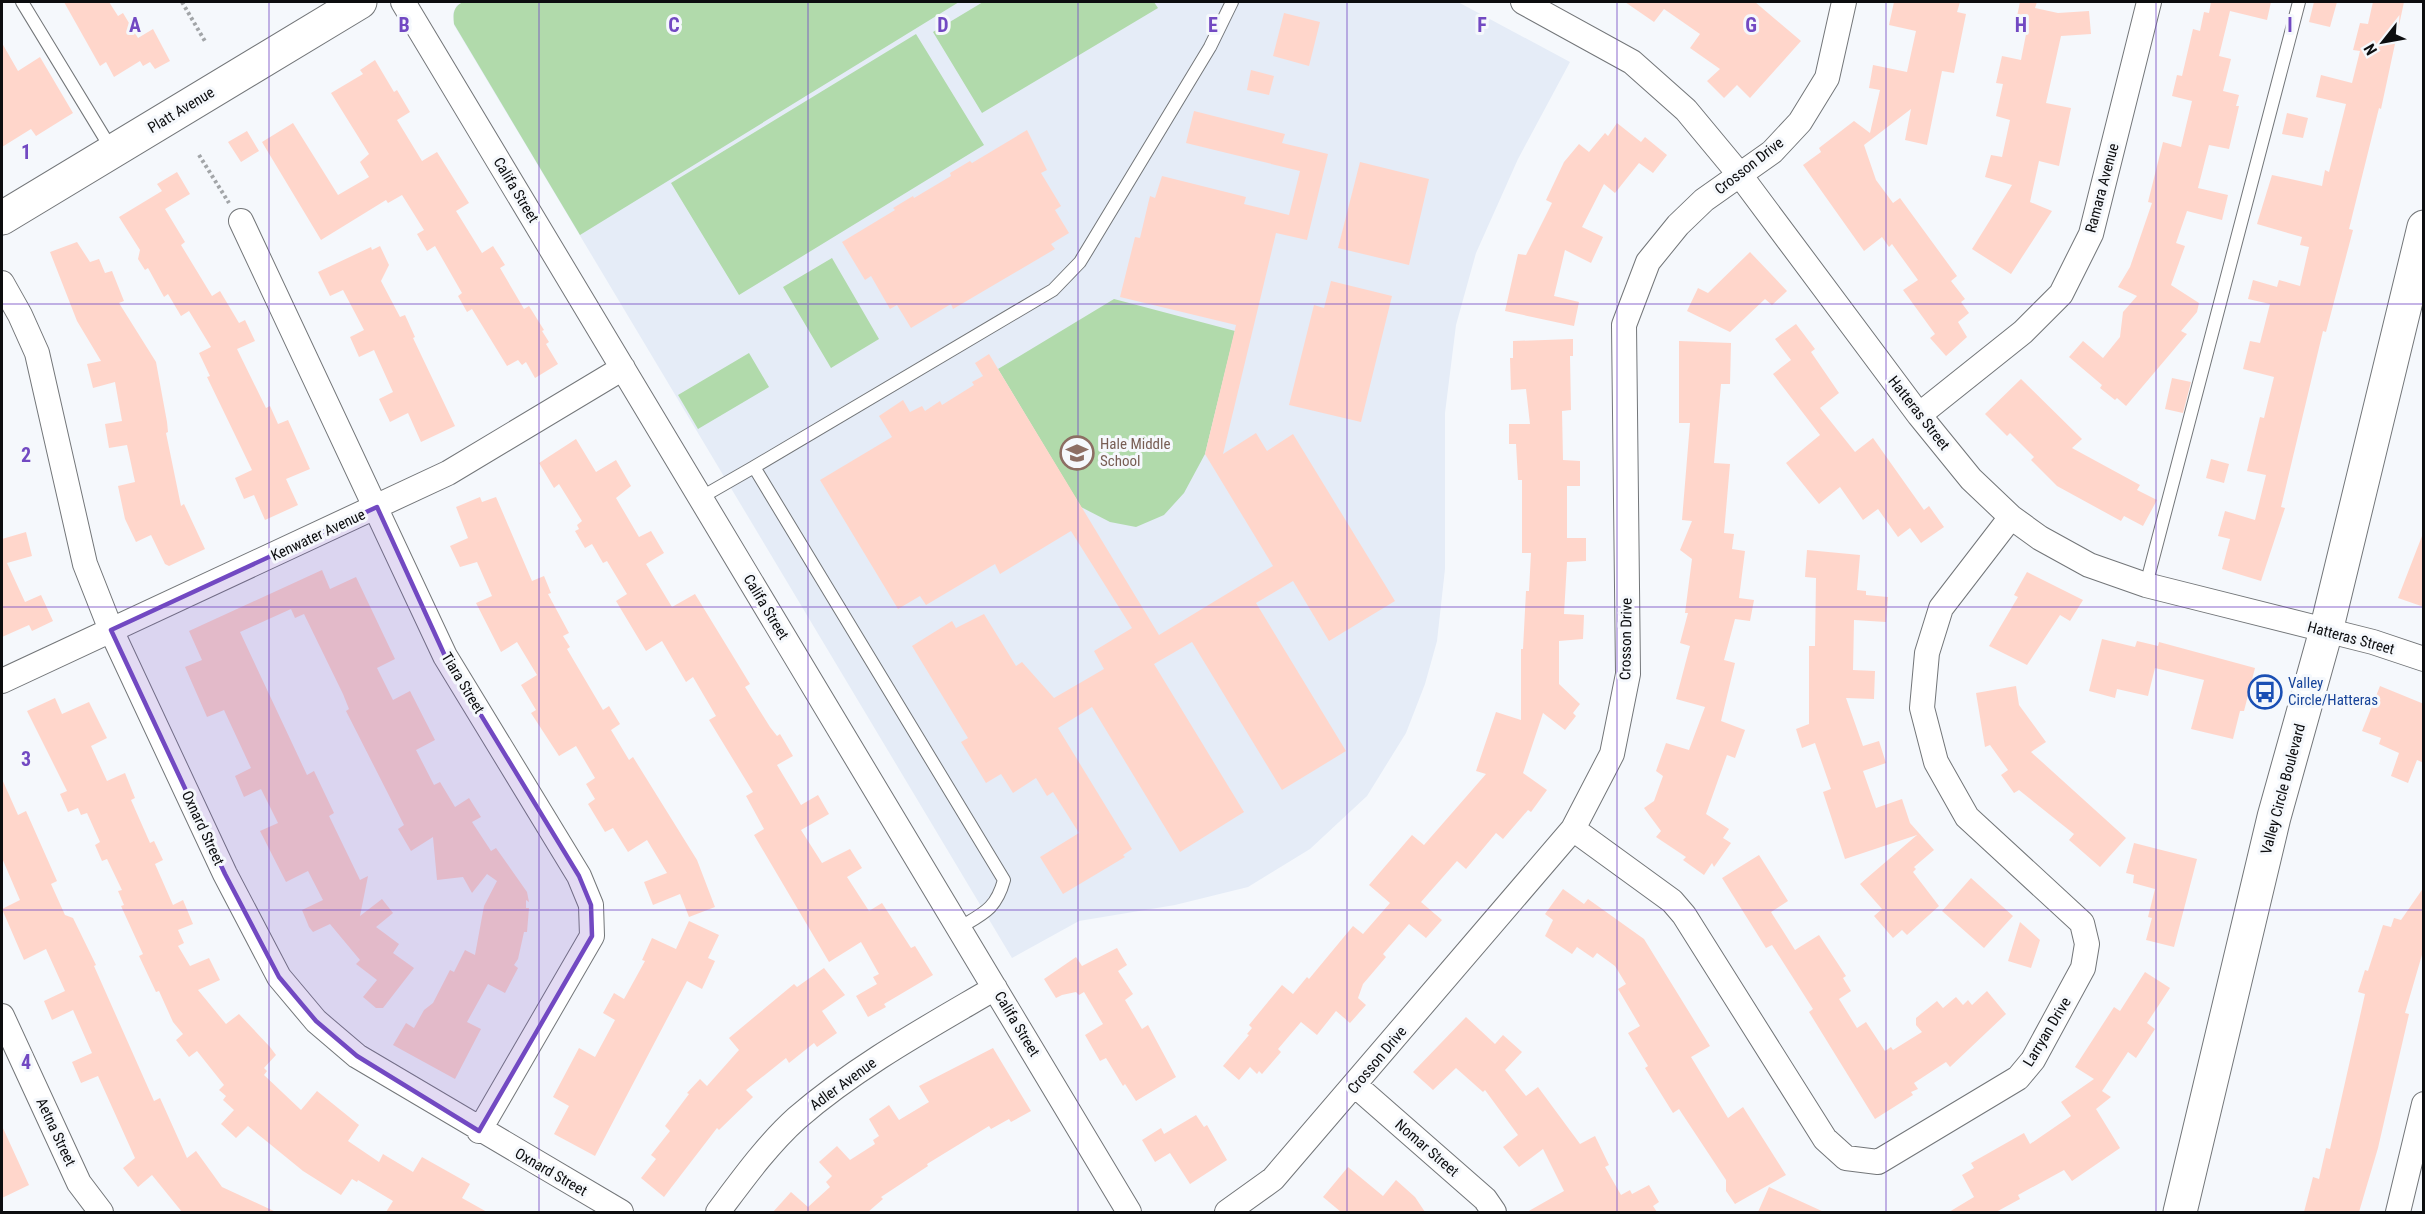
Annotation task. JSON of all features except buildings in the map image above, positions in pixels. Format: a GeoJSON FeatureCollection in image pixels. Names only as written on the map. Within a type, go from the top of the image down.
{"type":"FeatureCollection","features":[{"type":"Feature","properties":{"kind":"main road","name":"Platt Avenue"},"geometry":{"type":"LineString","coordinates":[[2,218],[360,2]]}},
{"type":"Feature","properties":{"kind":"main road","name":"Valley Circle Boulevard"},"geometry":{"type":"LineString","coordinates":[[2180,1212],[2274,817],[2325,631],[2424,227]]}},
{"type":"Feature","properties":{"kind":"street","name":"Califa Street"},"geometry":{"type":"LineString","coordinates":[[403,2],[1129,1212]]}},
{"type":"Feature","properties":{"kind":"street","name":"Hatteras Street"},"geometry":{"type":"LineString","coordinates":[[1523,2],[1632,62],[1686,110],[1740,175],[1919,415],[1971,479],[2010,517],[2040,538],[2089,565],[2146,585],[2424,659]]}},
{"type":"Feature","properties":{"kind":"street","name":"Crosson Drive"},"geometry":{"type":"LineString","coordinates":[[1227,1212],[1273,1179],[1356,1086],[1573,829],[1612,754],[1628,674],[1624,325],[1648,262],[1678,225],[1704,200],[1772,152],[1800,122],[1827,78],[1844,2]]}},
{"type":"Feature","properties":{"kind":"street","name":"Ramara Avenue"},"geometry":{"type":"LineString","coordinates":[[1919,415],[2023,332],[2061,294],[2091,234],[2149,2]]}},
{"type":"Feature","properties":{"kind":"street","name":"Tiara Street"},"geometry":{"type":"LineString","coordinates":[[241,221],[445,656],[579,876],[591,905],[592,936],[479,1131]]}},
{"type":"Feature","properties":{"kind":"street","name":"Oxnard Street"},"geometry":{"type":"LineString","coordinates":[[2,283],[37,353],[85,564],[111,630],[225,874],[279,977],[316,1021],[357,1056],[479,1131],[621,1212]]}},
{"type":"Feature","properties":{"kind":"street","name":"Kenwater Avenue"},"geometry":{"type":"LineString","coordinates":[[2,681],[377,507],[471,460],[623,368]]}},
{"type":"Feature","properties":{"kind":"street","name":"Larryan Drive"},"geometry":{"type":"LineString","coordinates":[[1573,829],[1672,901],[1684,915],[1825,1139],[1846,1158],[1878,1162],[2018,1078],[2034,1060],[2084,968],[2087,944],[2082,923],[1967,817],[1936,762],[1922,708],[1927,652],[1941,608],[2010,517]]}},
{"type":"Feature","properties":{"kind":"street","name":"Adler Avenue"},"geometry":{"type":"LineString","coordinates":[[718,1212],[750,1170],[796,1119],[855,1073],[995,988]]}},
{"type":"Feature","properties":{"kind":"street","name":"Aetna Street"},"geometry":{"type":"LineString","coordinates":[[2,1016],[79,1183],[101,1212]]}},
{"type":"Feature","properties":{"kind":"street","name":"Nomar Street"},"geometry":{"type":"LineString","coordinates":[[1356,1086],[1485,1198],[1494,1212]]}},
{"type":"Feature","properties":{"kind":"street"},"geometry":{"type":"LineString","coordinates":[[2398,1212],[2424,1104]]}},
{"type":"Feature","properties":{"kind":"lane"},"geometry":{"type":"LineString","coordinates":[[22,2],[112,151]]}},
{"type":"Feature","properties":{"kind":"lane"},"geometry":{"type":"LineString","coordinates":[[700,498],[1053,290],[1080,262],[1210,47],[1232,2]]}},
{"type":"Feature","properties":{"kind":"lane"},"geometry":{"type":"LineString","coordinates":[[2146,585],[2299,2]]}},
{"type":"Feature","properties":{"kind":"lane"},"geometry":{"type":"LineString","coordinates":[[754,467],[1004,880],[999,899],[981,915],[959,928]]}},
{"type":"Feature","properties":{"kind":"path"},"geometry":{"type":"LineString","coordinates":[[182,2],[207,43]]}},
{"type":"Feature","properties":{"kind":"path"},"geometry":{"type":"LineString","coordinates":[[198,155],[241,221]]}},
{"type":"Feature","properties":{"kind":"highlighted area"},"geometry":{"type":"Polygon","coordinates":[[[377,507],[445,656],[579,876],[591,905],[592,936],[479,1131],[357,1056],[316,1021],[279,977],[225,874],[111,630],[377,507]]]}},
{"type":"Feature","properties":{"kind":"shaded area","name":"Hale Middle School"},"geometry":{"type":"Polygon","coordinates":[[[463,2],[1458,2],[1570,62],[1518,159],[1476,253],[1456,325],[1445,413],[1445,569],[1437,641],[1425,684],[1406,733],[1367,796],[1310,849],[1248,887],[1175,905],[1079,921],[1012,958],[454,25],[453,13],[457,5],[463,2]]]}},
{"type":"Feature","properties":{"kind":"green space"},"geometry":{"type":"Polygon","coordinates":[[[463,2],[959,2],[580,235],[454,24],[454,11],[463,2]]]}},
{"type":"Feature","properties":{"kind":"green space"},"geometry":{"type":"Polygon","coordinates":[[[983,2],[1154,2],[1158,8],[982,113],[933,32],[983,2]]]}},
{"type":"Feature","properties":{"kind":"green space"},"geometry":{"type":"Polygon","coordinates":[[[916,34],[984,145],[739,295],[671,183],[916,34]]]}},
{"type":"Feature","properties":{"kind":"green space"},"geometry":{"type":"Polygon","coordinates":[[[832,258],[879,339],[831,368],[783,287],[832,258]]]}},
{"type":"Feature","properties":{"kind":"green space"},"geometry":{"type":"Polygon","coordinates":[[[1114,299],[1235,331],[1205,454],[1184,493],[1164,515],[1136,527],[1110,522],[1081,507],[998,369],[1114,299]]]}},
{"type":"Feature","properties":{"kind":"green space"},"geometry":{"type":"Polygon","coordinates":[[[749,353],[769,387],[698,429],[678,395],[749,353]]]}},
{"type":"Feature","properties":{"kind":"place","name":"Hale Middle School"},"geometry":{"type":"Point","coordinates":[1077,453]}},
{"type":"Feature","properties":{"kind":"place","name":"Valley Circle/Hatteras"},"geometry":{"type":"Point","coordinates":[2265,692]}}]}
